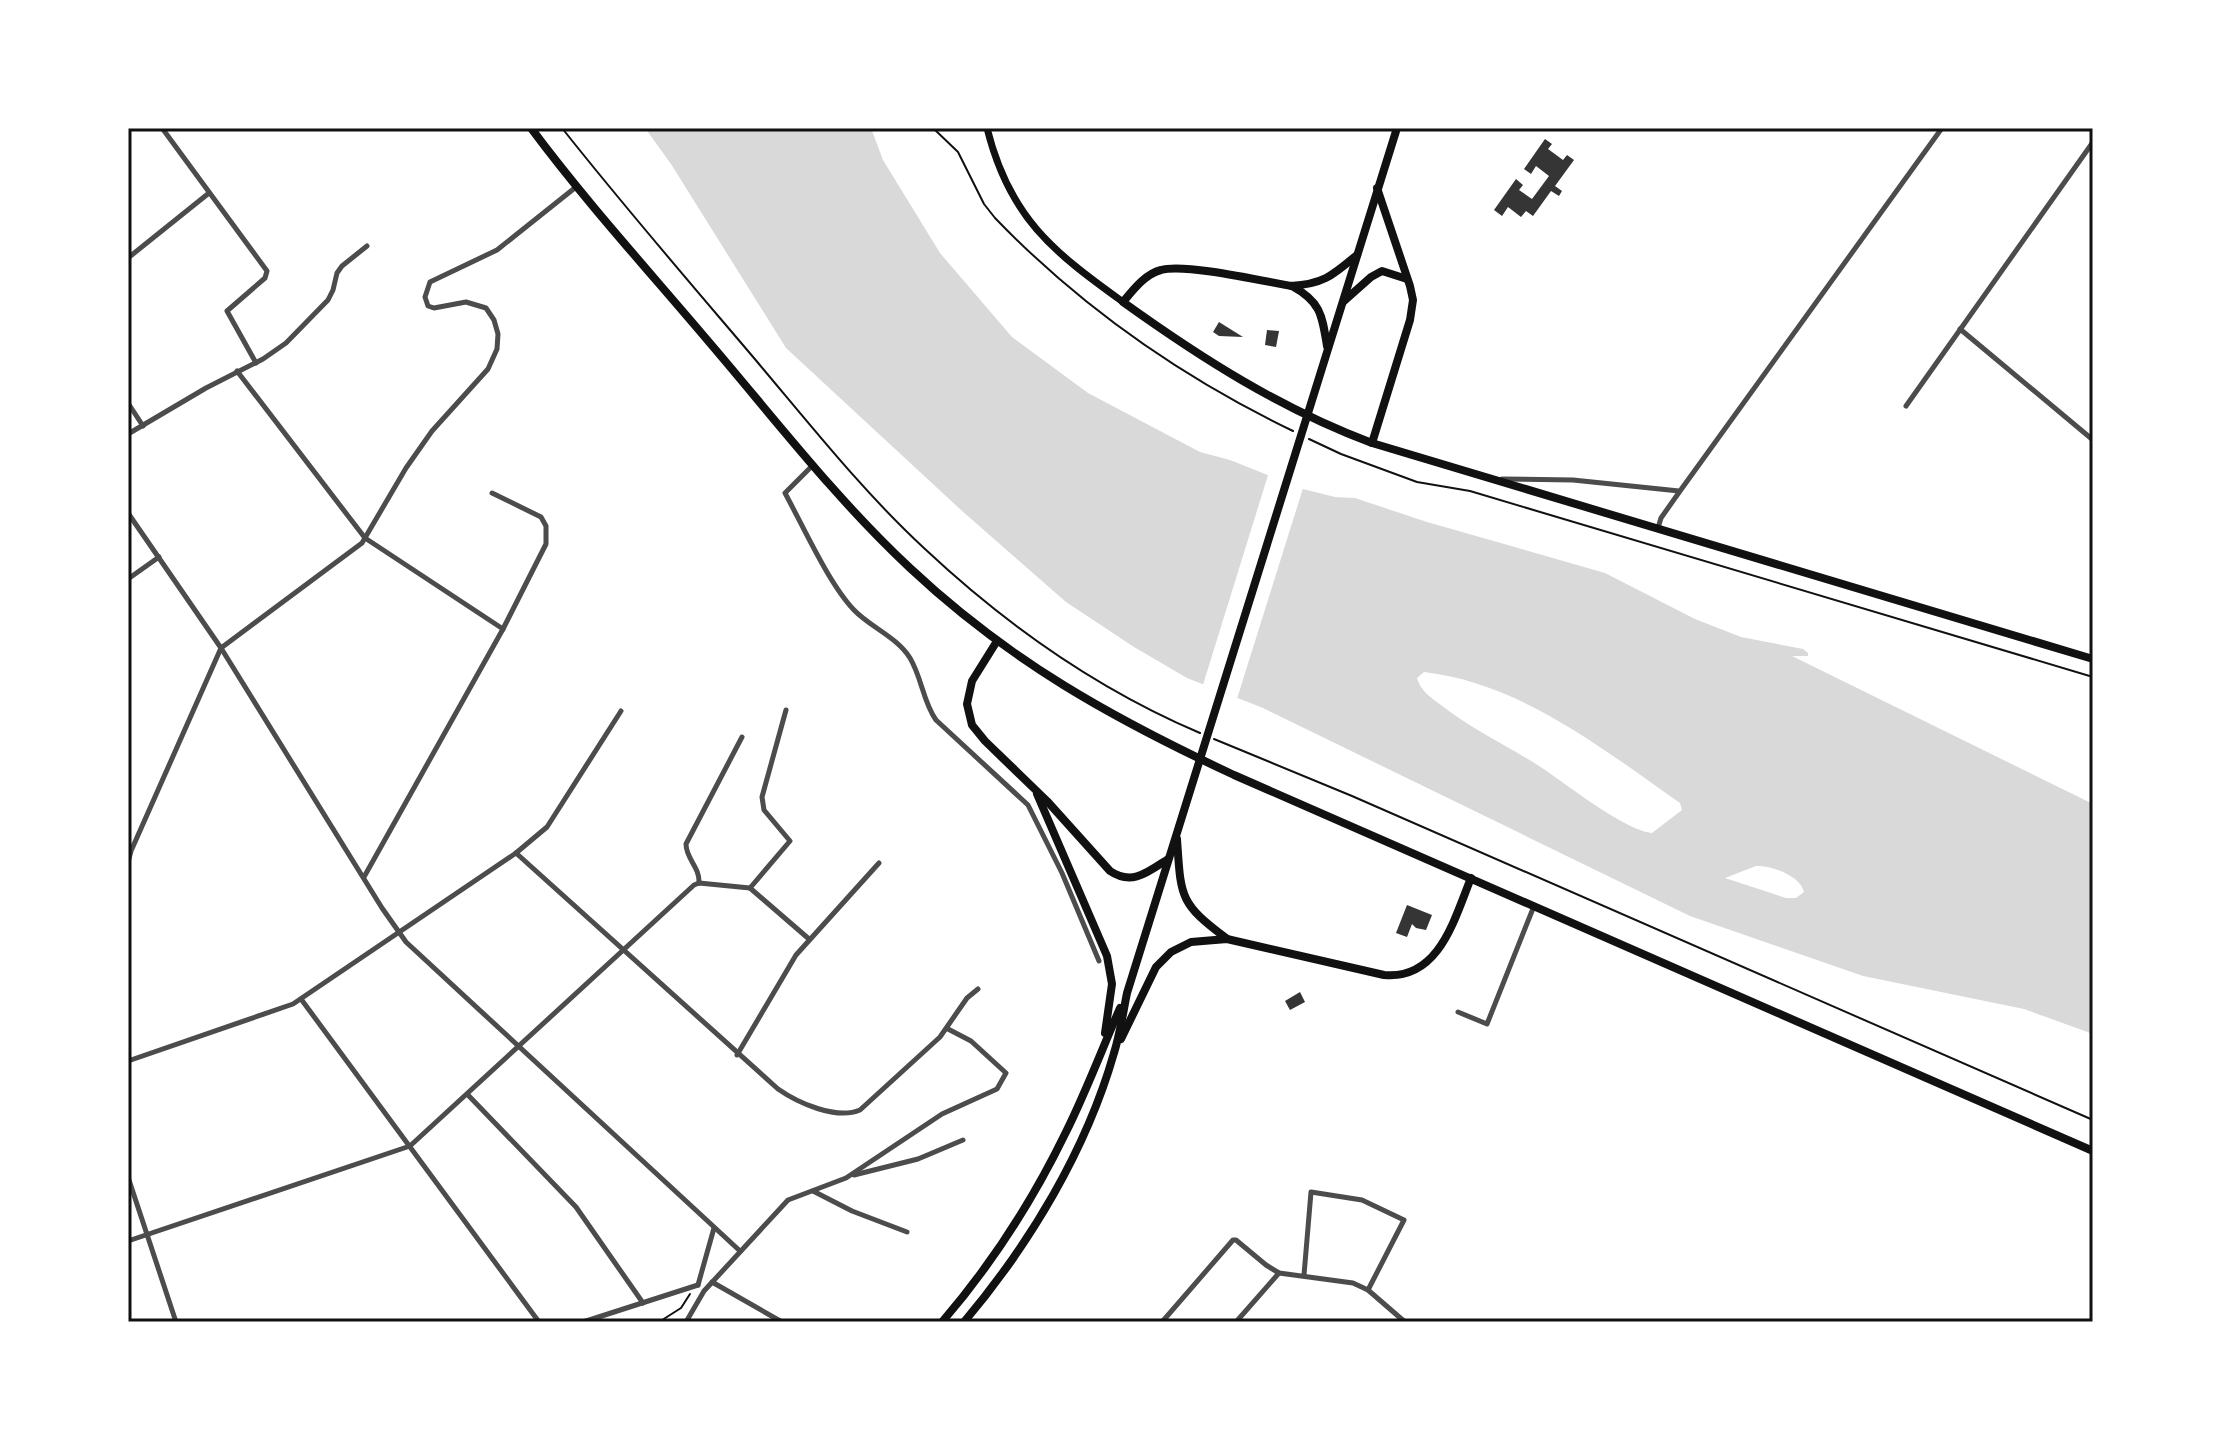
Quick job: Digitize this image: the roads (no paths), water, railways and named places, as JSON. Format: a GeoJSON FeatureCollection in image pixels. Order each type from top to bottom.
{"type":"FeatureCollection","features":[{"type":"Feature","properties":{"kind":"main road"},"geometry":{"type":"LineString","coordinates":[[531,128],[813,465],[900,558],[997,641],[1065,687],[1151,736],[2093,1151]]}},
{"type":"Feature","properties":{"kind":"main road"},"geometry":{"type":"LineString","coordinates":[[987,128],[1007,186],[1020,209],[1035,230],[1073,265],[1193,352],[1335,429],[1488,479],[2093,659]]}},
{"type":"Feature","properties":{"kind":"main road"},"geometry":{"type":"LineString","coordinates":[[964,1322],[1019,1248],[1072,1160],[1098,1101],[1115,1051],[1127,993],[1168,859],[1397,128]]}},
{"type":"Feature","properties":{"kind":"main road"},"geometry":{"type":"LineString","coordinates":[[1372,443],[1413,309],[1407,279],[1377,188]]}},
{"type":"Feature","properties":{"kind":"main road"},"geometry":{"type":"LineString","coordinates":[[1123,302],[1159,270],[1172,268],[1291,286],[1309,285],[1328,279],[1357,255]]}},
{"type":"Feature","properties":{"kind":"main road"},"geometry":{"type":"LineString","coordinates":[[1342,303],[1382,271],[1407,279]]}},
{"type":"Feature","properties":{"kind":"main road"},"geometry":{"type":"LineString","coordinates":[[1291,286],[1307,294],[1320,311],[1327,349]]}},
{"type":"Feature","properties":{"kind":"main road"},"geometry":{"type":"LineString","coordinates":[[997,641],[972,681],[967,704],[975,731],[1117,875],[1136,878],[1168,859]]}},
{"type":"Feature","properties":{"kind":"main road"},"geometry":{"type":"LineString","coordinates":[[1035,790],[1088,922],[1107,956],[1112,984],[1103,1047]]}},
{"type":"Feature","properties":{"kind":"main road"},"geometry":{"type":"LineString","coordinates":[[1177,832],[1180,881],[1186,900],[1197,917],[1227,939]]}},
{"type":"Feature","properties":{"kind":"main road"},"geometry":{"type":"LineString","coordinates":[[1115,1051],[1156,967],[1168,955],[1191,942],[1227,939],[1384,975],[1404,975],[1423,966],[1436,955],[1471,878]]}},
{"type":"Feature","properties":{"kind":"main road"},"geometry":{"type":"LineString","coordinates":[[942,1322],[990,1261],[1028,1205],[1067,1131],[1127,993]]}},
{"type":"Feature","properties":{"kind":"street"},"geometry":{"type":"LineString","coordinates":[[162,128],[267,271],[265,278],[227,311],[256,363]]}},
{"type":"Feature","properties":{"kind":"street"},"geometry":{"type":"LineString","coordinates":[[1658,530],[1661,518],[1680,491],[1942,128]]}},
{"type":"Feature","properties":{"kind":"street"},"geometry":{"type":"LineString","coordinates":[[1906,406],[2093,143]]}},
{"type":"Feature","properties":{"kind":"street"},"geometry":{"type":"LineString","coordinates":[[128,862],[129,850],[221,648],[357,548],[432,431],[481,378],[497,349],[498,334],[486,308],[466,302],[434,308],[428,306],[425,297],[430,282],[497,250],[577,186]]}},
{"type":"Feature","properties":{"kind":"street"},"geometry":{"type":"LineString","coordinates":[[128,258],[209,193]]}},
{"type":"Feature","properties":{"kind":"street"},"geometry":{"type":"LineString","coordinates":[[128,434],[286,343],[328,300],[337,273],[367,246]]}},
{"type":"Feature","properties":{"kind":"street"},"geometry":{"type":"LineString","coordinates":[[1960,329],[2093,440]]}},
{"type":"Feature","properties":{"kind":"street"},"geometry":{"type":"LineString","coordinates":[[237,371],[365,538],[503,629]]}},
{"type":"Feature","properties":{"kind":"street"},"geometry":{"type":"LineString","coordinates":[[128,403],[143,426]]}},
{"type":"Feature","properties":{"kind":"street"},"geometry":{"type":"LineString","coordinates":[[813,465],[785,493],[834,580],[856,612],[910,658],[936,720],[1028,805],[1088,922],[1099,961]]}},
{"type":"Feature","properties":{"kind":"street"},"geometry":{"type":"LineString","coordinates":[[1488,479],[1573,480],[1680,491]]}},
{"type":"Feature","properties":{"kind":"street"},"geometry":{"type":"LineString","coordinates":[[363,877],[503,629],[546,544],[546,526],[541,517],[492,493]]}},
{"type":"Feature","properties":{"kind":"street"},"geometry":{"type":"LineString","coordinates":[[128,513],[221,648],[400,933],[740,1251]]}},
{"type":"Feature","properties":{"kind":"street"},"geometry":{"type":"LineString","coordinates":[[128,579],[159,557]]}},
{"type":"Feature","properties":{"kind":"street"},"geometry":{"type":"LineString","coordinates":[[750,888],[790,841],[764,810],[762,797],[786,710]]}},
{"type":"Feature","properties":{"kind":"street"},"geometry":{"type":"LineString","coordinates":[[128,1061],[293,1004],[516,853],[547,827],[621,711]]}},
{"type":"Feature","properties":{"kind":"street"},"geometry":{"type":"LineString","coordinates":[[699,883],[699,872],[687,852],[686,844],[742,737]]}},
{"type":"Feature","properties":{"kind":"street"},"geometry":{"type":"LineString","coordinates":[[516,853],[737,1055],[791,1098],[830,1111],[852,1113],[860,1110],[948,1029],[967,998],[978,989]]}},
{"type":"Feature","properties":{"kind":"street"},"geometry":{"type":"LineString","coordinates":[[737,1055],[788,968],[809,939],[879,863]]}},
{"type":"Feature","properties":{"kind":"street"},"geometry":{"type":"LineString","coordinates":[[128,1241],[410,1146],[688,888],[699,883],[750,888],[809,939]]}},
{"type":"Feature","properties":{"kind":"street"},"geometry":{"type":"LineString","coordinates":[[1458,1012],[1487,1024],[1534,906]]}},
{"type":"Feature","properties":{"kind":"street"},"geometry":{"type":"LineString","coordinates":[[301,999],[539,1322]]}},
{"type":"Feature","properties":{"kind":"street"},"geometry":{"type":"LineString","coordinates":[[846,1178],[942,1114],[997,1089],[1006,1073],[971,1041],[948,1029]]}},
{"type":"Feature","properties":{"kind":"street"},"geometry":{"type":"LineString","coordinates":[[468,1095],[576,1207],[643,1303]]}},
{"type":"Feature","properties":{"kind":"street"},"geometry":{"type":"LineString","coordinates":[[686,1322],[704,1291],[788,1200],[882,1166],[918,1159],[963,1140]]}},
{"type":"Feature","properties":{"kind":"street"},"geometry":{"type":"LineString","coordinates":[[128,1177],[176,1322]]}},
{"type":"Feature","properties":{"kind":"street"},"geometry":{"type":"LineString","coordinates":[[812,1190],[852,1211],[907,1232]]}},
{"type":"Feature","properties":{"kind":"street"},"geometry":{"type":"LineString","coordinates":[[1304,1275],[1311,1192],[1362,1200],[1404,1220],[1368,1290]]}},
{"type":"Feature","properties":{"kind":"street"},"geometry":{"type":"LineString","coordinates":[[695,1286],[714,1228]]}},
{"type":"Feature","properties":{"kind":"street"},"geometry":{"type":"LineString","coordinates":[[1162,1322],[1233,1240],[1279,1273],[1353,1283],[1368,1290],[1405,1322]]}},
{"type":"Feature","properties":{"kind":"street"},"geometry":{"type":"LineString","coordinates":[[1236,1322],[1279,1273]]}},
{"type":"Feature","properties":{"kind":"street"},"geometry":{"type":"LineString","coordinates":[[712,1282],[782,1322]]}},
{"type":"Feature","properties":{"kind":"street"},"geometry":{"type":"LineString","coordinates":[[583,1322],[695,1286],[704,1291]]}}]}
